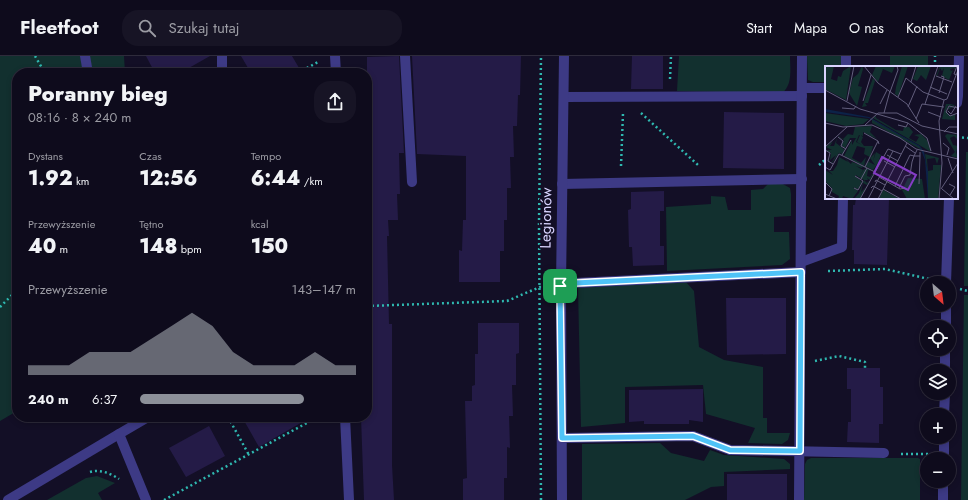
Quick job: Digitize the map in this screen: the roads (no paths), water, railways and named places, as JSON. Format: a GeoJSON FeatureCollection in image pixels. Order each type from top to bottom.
{"type":"FeatureCollection","features":[{"type":"Feature","properties":{"kind":"street"},"geometry":{"type":"LineString","coordinates":[[85,56],[87,68]]}},
{"type":"Feature","properties":{"kind":"street"},"geometry":{"type":"LineString","coordinates":[[222,56],[222,68]]}},
{"type":"Feature","properties":{"kind":"street"},"geometry":{"type":"LineString","coordinates":[[336,56],[336,68]]}},
{"type":"Feature","properties":{"kind":"street"},"geometry":{"type":"LineString","coordinates":[[405,56],[412,182]]}},
{"type":"Feature","properties":{"kind":"street","name":"Legionów"},"geometry":{"type":"LineString","coordinates":[[562,500],[560,286],[564,56]]}},
{"type":"Feature","properties":{"kind":"street"},"geometry":{"type":"LineString","coordinates":[[799,500],[802,56]]}},
{"type":"Feature","properties":{"kind":"street"},"geometry":{"type":"LineString","coordinates":[[958,100],[963,82],[959,56]]}},
{"type":"Feature","properties":{"kind":"street"},"geometry":{"type":"LineString","coordinates":[[564,97],[670,97],[802,92],[825,88]]}},
{"type":"Feature","properties":{"kind":"street"},"geometry":{"type":"LineString","coordinates":[[562,184],[802,179]]}},
{"type":"Feature","properties":{"kind":"street"},"geometry":{"type":"LineString","coordinates":[[560,286],[575,283],[801,267],[842,247],[843,199]]}},
{"type":"Feature","properties":{"kind":"street"},"geometry":{"type":"LineString","coordinates":[[946,276],[948,199]]}},
{"type":"Feature","properties":{"kind":"street"},"geometry":{"type":"LineString","coordinates":[[8,500],[139,422]]}},
{"type":"Feature","properties":{"kind":"street"},"geometry":{"type":"LineString","coordinates":[[345,422],[350,500]]}},
{"type":"Feature","properties":{"kind":"street"},"geometry":{"type":"LineString","coordinates":[[119,434],[146,500]]}},
{"type":"Feature","properties":{"kind":"street"},"geometry":{"type":"LineString","coordinates":[[562,438],[693,436],[730,450],[884,453]]}},
{"type":"Feature","properties":{"kind":"street"},"geometry":{"type":"LineString","coordinates":[[943,488],[943,500]]}}]}
